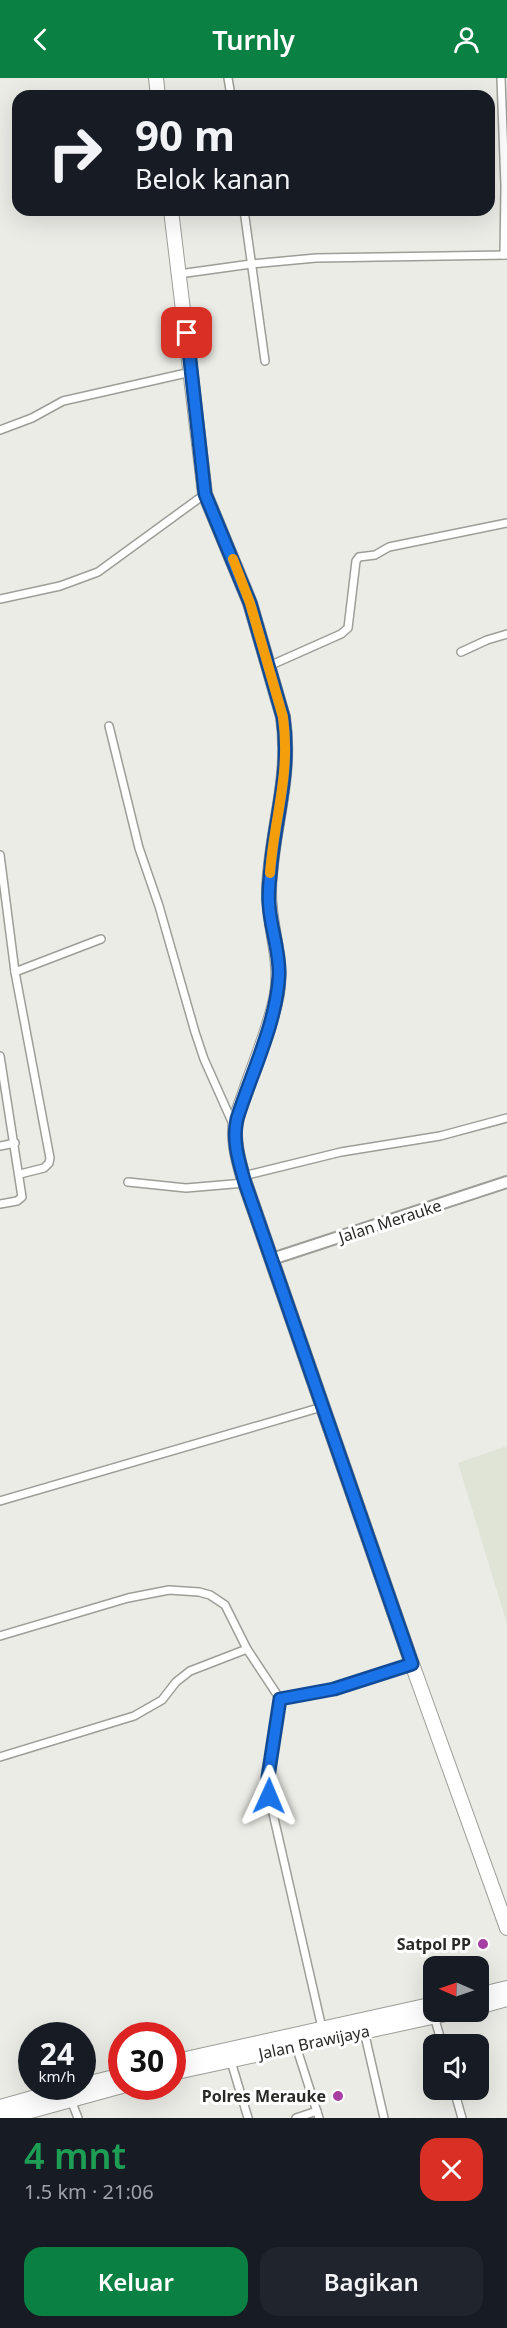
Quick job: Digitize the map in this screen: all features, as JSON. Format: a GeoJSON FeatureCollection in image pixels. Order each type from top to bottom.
{"type":"FeatureCollection","features":[{"type":"Feature","properties":{"kind":"highway"},"geometry":{"type":"LineString","coordinates":[[172,216],[205,494],[250,603],[283,717],[286,761],[269,887],[269,903],[279,974],[274,1003],[235,1129],[236,1148],[244,1179],[322,1407],[507,1928]]}},
{"type":"Feature","properties":{"kind":"highway"},"geometry":{"type":"LineString","coordinates":[[489,1993],[507,1989]]}},
{"type":"Feature","properties":{"kind":"highway"},"geometry":{"type":"LineString","coordinates":[[489,2004],[507,1999]]}},
{"type":"Feature","properties":{"kind":"highway","name":"Jalan Brawijaya"},"geometry":{"type":"LineString","coordinates":[[295,2040],[322,2028],[423,2013]]}},
{"type":"Feature","properties":{"kind":"highway","name":"Jalan Brawijaya"},"geometry":{"type":"LineString","coordinates":[[186,2069],[230,2055],[295,2040],[364,2031],[423,2013]]}},
{"type":"Feature","properties":{"kind":"highway","name":"Jalan Brawijaya"},"geometry":{"type":"LineString","coordinates":[[186,2060],[230,2055]]}},
{"type":"Feature","properties":{"kind":"highway"},"geometry":{"type":"LineString","coordinates":[[0,2107],[36,2100]]}},
{"type":"Feature","properties":{"kind":"highway"},"geometry":{"type":"LineString","coordinates":[[6,2118],[54,2100]]}},
{"type":"Feature","properties":{"kind":"street"},"geometry":{"type":"LineString","coordinates":[[179,274],[316,258],[506,255],[501,78]]}},
{"type":"Feature","properties":{"kind":"street"},"geometry":{"type":"LineString","coordinates":[[245,216],[266,362]]}},
{"type":"Feature","properties":{"kind":"street"},"geometry":{"type":"LineString","coordinates":[[0,429],[32,418],[63,401],[192,372]]}},
{"type":"Feature","properties":{"kind":"street"},"geometry":{"type":"LineString","coordinates":[[0,599],[60,586],[98,572],[205,494]]}},
{"type":"Feature","properties":{"kind":"street"},"geometry":{"type":"LineString","coordinates":[[269,666],[341,634],[348,628],[356,561],[359,557],[375,555],[389,547],[507,523]]}},
{"type":"Feature","properties":{"kind":"street"},"geometry":{"type":"LineString","coordinates":[[461,652],[507,634]]}},
{"type":"Feature","properties":{"kind":"street"},"geometry":{"type":"LineString","coordinates":[[109,726],[139,848],[159,906],[195,1032],[204,1059],[235,1129]]}},
{"type":"Feature","properties":{"kind":"street"},"geometry":{"type":"LineString","coordinates":[[0,855],[15,972],[50,1158],[50,1163],[44,1168],[20,1174]]}},
{"type":"Feature","properties":{"kind":"street"},"geometry":{"type":"LineString","coordinates":[[15,972],[100,939]]}},
{"type":"Feature","properties":{"kind":"street"},"geometry":{"type":"LineString","coordinates":[[0,1056],[4,1099],[15,1143],[22,1198],[0,1204]]}},
{"type":"Feature","properties":{"kind":"street"},"geometry":{"type":"LineString","coordinates":[[128,1182],[186,1188],[244,1179],[340,1152],[440,1136],[507,1118]]}},
{"type":"Feature","properties":{"kind":"street"},"geometry":{"type":"LineString","coordinates":[[0,1146],[15,1143]]}},
{"type":"Feature","properties":{"kind":"street","name":"Jalan Merauke"},"geometry":{"type":"LineString","coordinates":[[272,1259],[507,1182]]}},
{"type":"Feature","properties":{"kind":"street"},"geometry":{"type":"LineString","coordinates":[[0,1502],[322,1407]]}},
{"type":"Feature","properties":{"kind":"street"},"geometry":{"type":"LineString","coordinates":[[0,1636],[128,1598],[169,1590],[186,1590],[210,1595],[223,1602],[247,1649],[280,1699],[268,1777],[269,1796],[322,2028]]}},
{"type":"Feature","properties":{"kind":"street"},"geometry":{"type":"LineString","coordinates":[[0,1757],[134,1716],[162,1700],[176,1682],[190,1671],[247,1649]]}},
{"type":"Feature","properties":{"kind":"street"},"geometry":{"type":"LineString","coordinates":[[280,1699],[334,1689],[412,1664]]}},
{"type":"Feature","properties":{"kind":"street"},"geometry":{"type":"LineString","coordinates":[[364,2031],[384,2118]]}},
{"type":"Feature","properties":{"kind":"street"},"geometry":{"type":"LineString","coordinates":[[295,2040],[318,2115],[296,2118]]}},
{"type":"Feature","properties":{"kind":"street"},"geometry":{"type":"LineString","coordinates":[[230,2055],[248,2118]]}},
{"type":"Feature","properties":{"kind":"street"},"geometry":{"type":"LineString","coordinates":[[74,2100],[78,2118]]}},
{"type":"Feature","properties":{"kind":"street"},"geometry":{"type":"LineString","coordinates":[[457,2100],[462,2118]]}},
{"type":"Feature","properties":{"kind":"shaded area"},"geometry":{"type":"Polygon","coordinates":[[[507,1446],[507,1624],[458,1463],[507,1446]]]}},
{"type":"Feature","properties":{"kind":"slow traffic"},"geometry":{"type":"LineString","coordinates":[[233,559],[250,603],[285,730],[286,761],[283,792],[270,873]]}},
{"type":"Feature","properties":{"kind":"place","name":"Satpol PP"},"geometry":{"type":"Point","coordinates":[483,1944]}},
{"type":"Feature","properties":{"kind":"place","name":"Polres Merauke"},"geometry":{"type":"Point","coordinates":[338,2096]}},
{"type":"Feature","properties":{"kind":"route"},"geometry":{"type":"LineString","coordinates":[[187,333],[205,494],[250,603],[285,730],[286,761],[283,792],[269,887],[269,903],[279,974],[277,993],[237,1119],[236,1148],[261,1230],[412,1664],[334,1689],[280,1699],[268,1777],[269,1796]]}}]}
